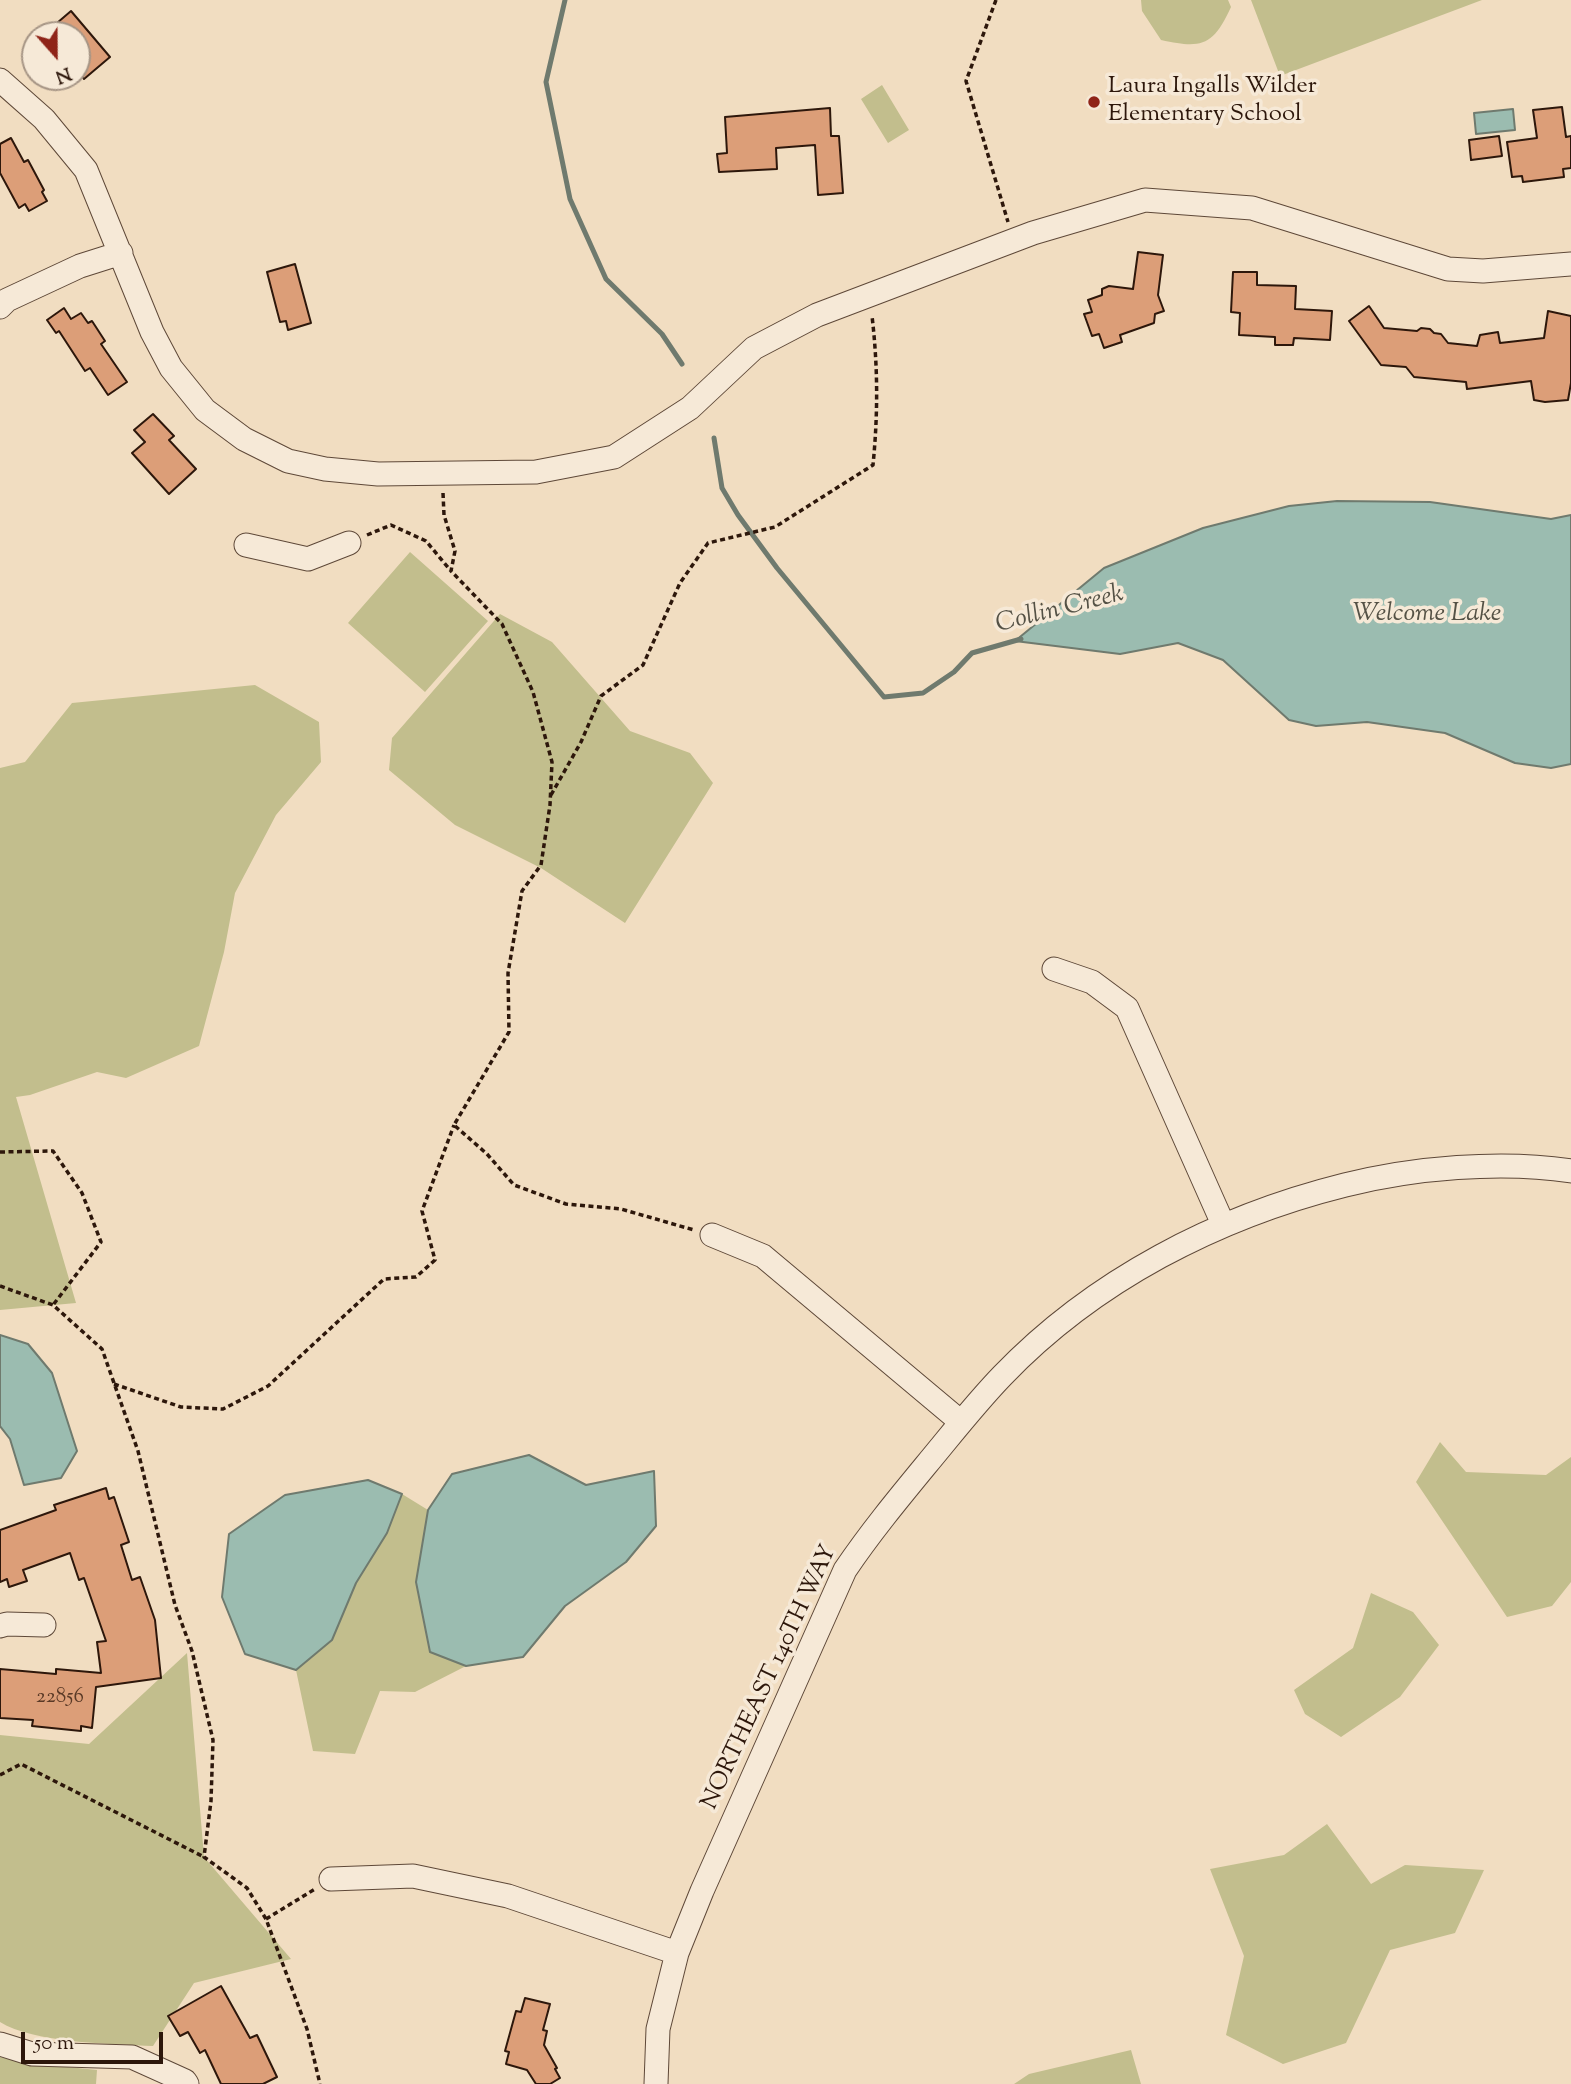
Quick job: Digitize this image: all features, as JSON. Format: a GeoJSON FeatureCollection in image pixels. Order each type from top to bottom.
{"type":"FeatureCollection","features":[{"type":"Feature","properties":{"kind":"street"},"geometry":{"type":"LineString","coordinates":[[0,80],[44,118],[86,170],[152,332],[171,368],[205,410],[244,439],[288,461],[325,470],[378,474],[536,471],[614,457],[690,408],[754,348],[817,315],[1013,240],[1145,200],[1252,208],[1448,269],[1483,271],[1571,264]]}},
{"type":"Feature","properties":{"kind":"street"},"geometry":{"type":"LineString","coordinates":[[0,307],[7,300],[80,266],[121,253]]}},
{"type":"Feature","properties":{"kind":"street"},"geometry":{"type":"LineString","coordinates":[[246,545],[308,559],[349,543]]}},
{"type":"Feature","properties":{"kind":"street"},"geometry":{"type":"LineString","coordinates":[[1054,969],[1092,982],[1127,1008],[1223,1224]]}},
{"type":"Feature","properties":{"kind":"street","name":"NORTHEAST 140TH WAY"},"geometry":{"type":"LineString","coordinates":[[656,2084],[657,2029],[677,1953],[845,1570],[867,1538],[961,1422],[1022,1357],[1087,1304],[1167,1252],[1223,1224],[1308,1194],[1381,1176],[1419,1171],[1489,1167],[1555,1168],[1571,1171]]}},
{"type":"Feature","properties":{"kind":"street"},"geometry":{"type":"LineString","coordinates":[[712,1235],[763,1256],[961,1422]]}},
{"type":"Feature","properties":{"kind":"street"},"geometry":{"type":"LineString","coordinates":[[0,1626],[44,1625]]}},
{"type":"Feature","properties":{"kind":"street"},"geometry":{"type":"LineString","coordinates":[[331,1879],[413,1876],[495,1893],[677,1953]]}},
{"type":"Feature","properties":{"kind":"street"},"geometry":{"type":"LineString","coordinates":[[0,2044],[32,2054],[132,2057],[187,2084]]}},
{"type":"Feature","properties":{"kind":"path"},"geometry":{"type":"LineString","coordinates":[[996,0],[966,81],[1013,240]]}},
{"type":"Feature","properties":{"kind":"path"},"geometry":{"type":"LineString","coordinates":[[550,796],[581,742],[601,696],[643,665],[680,583],[708,542],[775,527],[873,465],[878,414],[878,374],[870,295]]}},
{"type":"Feature","properties":{"kind":"path"},"geometry":{"type":"LineString","coordinates":[[442,474],[443,515],[455,551],[451,571]]}},
{"type":"Feature","properties":{"kind":"path"},"geometry":{"type":"LineString","coordinates":[[114,1384],[181,1407],[223,1409],[268,1386],[384,1279],[416,1277],[435,1260],[422,1211],[454,1125],[509,1032],[508,973],[522,891],[541,865],[550,796],[552,762],[533,692],[502,624],[426,541],[391,525],[349,543]]}},
{"type":"Feature","properties":{"kind":"path"},"geometry":{"type":"LineString","coordinates":[[454,1125],[487,1154],[514,1185],[566,1203],[621,1209],[712,1235]]}},
{"type":"Feature","properties":{"kind":"path"},"geometry":{"type":"LineString","coordinates":[[0,1152],[52,1151],[82,1193],[101,1242],[53,1305]]}},
{"type":"Feature","properties":{"kind":"path"},"geometry":{"type":"LineString","coordinates":[[0,1286],[53,1305],[102,1349],[138,1451],[175,1605],[192,1651],[213,1740],[211,1801],[204,1857]]}},
{"type":"Feature","properties":{"kind":"path"},"geometry":{"type":"LineString","coordinates":[[0,1775],[21,1764],[204,1857],[247,1888],[267,1919],[307,2029],[320,2084]]}},
{"type":"Feature","properties":{"kind":"path"},"geometry":{"type":"LineString","coordinates":[[267,1919],[331,1879]]}},
{"type":"Feature","properties":{"kind":"shaded area"},"geometry":{"type":"Polygon","coordinates":[[[1141,0],[1228,0],[1231,7],[1212,37],[1205,42],[1187,44],[1161,40],[1142,11],[1141,0]]]}},
{"type":"Feature","properties":{"kind":"shaded area"},"geometry":{"type":"Polygon","coordinates":[[[1251,0],[1482,0],[1280,76],[1251,0]]]}},
{"type":"Feature","properties":{"kind":"shaded area"},"geometry":{"type":"Polygon","coordinates":[[[882,85],[909,130],[888,143],[861,99],[882,85]]]}},
{"type":"Feature","properties":{"kind":"shaded area"},"geometry":{"type":"Polygon","coordinates":[[[410,552],[488,621],[425,692],[348,623],[410,552]]]}},
{"type":"Feature","properties":{"kind":"shaded area"},"geometry":{"type":"Polygon","coordinates":[[[500,614],[552,642],[630,731],[690,753],[713,783],[625,923],[541,868],[455,825],[389,770],[392,738],[500,614]]]}},
{"type":"Feature","properties":{"kind":"shaded area"},"geometry":{"type":"Polygon","coordinates":[[[255,685],[319,722],[321,762],[276,815],[235,893],[224,952],[199,1046],[126,1078],[97,1072],[30,1095],[16,1097],[76,1303],[0,1310],[0,768],[25,762],[72,703],[255,685]]]}},
{"type":"Feature","properties":{"kind":"shaded area"},"geometry":{"type":"Polygon","coordinates":[[[1440,1442],[1466,1472],[1546,1475],[1571,1457],[1571,1582],[1552,1606],[1507,1617],[1416,1482],[1440,1442]]]}},
{"type":"Feature","properties":{"kind":"shaded area"},"geometry":{"type":"Polygon","coordinates":[[[402,1494],[428,1510],[416,1582],[430,1652],[466,1666],[415,1692],[380,1691],[355,1754],[313,1751],[296,1670],[332,1640],[356,1583],[387,1533],[402,1494]]]}},
{"type":"Feature","properties":{"kind":"shaded area"},"geometry":{"type":"Polygon","coordinates":[[[1371,1593],[1413,1612],[1439,1645],[1400,1697],[1341,1737],[1305,1714],[1294,1690],[1353,1648],[1371,1593]]]}},
{"type":"Feature","properties":{"kind":"shaded area"},"geometry":{"type":"Polygon","coordinates":[[[187,1653],[204,1857],[291,1959],[194,1983],[153,2046],[74,2041],[14,2029],[0,2022],[0,1735],[89,1744],[187,1653]]]}},
{"type":"Feature","properties":{"kind":"shaded area"},"geometry":{"type":"Polygon","coordinates":[[[1327,1824],[1371,1884],[1405,1865],[1484,1870],[1455,1933],[1390,1950],[1346,2043],[1283,2064],[1226,2035],[1244,1956],[1210,1869],[1284,1855],[1327,1824]]]}},
{"type":"Feature","properties":{"kind":"shaded area"},"geometry":{"type":"Polygon","coordinates":[[[1131,2050],[1141,2084],[1014,2084],[1029,2074],[1131,2050]]]}},
{"type":"Feature","properties":{"kind":"shaded area"},"geometry":{"type":"Polygon","coordinates":[[[0,2057],[97,2070],[96,2084],[0,2084],[0,2057]]]}},
{"type":"Feature","properties":{"kind":"water"},"geometry":{"type":"Polygon","coordinates":[[[1513,109],[1515,130],[1476,134],[1474,113],[1513,109]]]}},
{"type":"Feature","properties":{"kind":"water","name":"Welcome Lake"},"geometry":{"type":"Polygon","coordinates":[[[1337,501],[1430,502],[1551,519],[1571,515],[1571,764],[1551,768],[1515,763],[1445,733],[1367,722],[1316,726],[1289,720],[1223,660],[1178,643],[1120,654],[1015,641],[1104,568],[1203,528],[1289,506],[1337,501]]]}},
{"type":"Feature","properties":{"kind":"water"},"geometry":{"type":"Polygon","coordinates":[[[0,1335],[28,1344],[52,1373],[77,1451],[61,1478],[24,1485],[10,1439],[0,1426],[0,1335]]]}},
{"type":"Feature","properties":{"kind":"water"},"geometry":{"type":"Polygon","coordinates":[[[529,1455],[586,1485],[654,1471],[656,1526],[626,1562],[565,1606],[523,1657],[466,1666],[430,1652],[416,1582],[428,1510],[452,1474],[529,1455]]]}},
{"type":"Feature","properties":{"kind":"water"},"geometry":{"type":"Polygon","coordinates":[[[368,1480],[402,1494],[387,1533],[356,1583],[332,1640],[296,1670],[245,1654],[222,1597],[229,1534],[285,1495],[368,1480]]]}},
{"type":"Feature","properties":{"kind":"building"},"geometry":{"type":"Polygon","coordinates":[[[71,11],[79,21],[59,21],[71,11]]]}},
{"type":"Feature","properties":{"kind":"building"},"geometry":{"type":"Polygon","coordinates":[[[91,35],[110,57],[91,73],[91,35]]]}},
{"type":"Feature","properties":{"kind":"building"},"geometry":{"type":"Polygon","coordinates":[[[1562,107],[1566,137],[1571,136],[1571,168],[1563,169],[1564,177],[1523,182],[1522,176],[1512,177],[1507,142],[1537,138],[1533,110],[1562,107]]]}},
{"type":"Feature","properties":{"kind":"building"},"geometry":{"type":"Polygon","coordinates":[[[830,108],[831,136],[839,136],[843,193],[818,195],[815,145],[776,148],[777,169],[719,172],[717,154],[727,153],[725,117],[830,108]]]}},
{"type":"Feature","properties":{"kind":"building"},"geometry":{"type":"Polygon","coordinates":[[[1499,136],[1502,156],[1471,160],[1469,140],[1499,136]]]}},
{"type":"Feature","properties":{"kind":"building"},"geometry":{"type":"Polygon","coordinates":[[[11,138],[24,162],[28,160],[47,201],[29,211],[25,204],[19,208],[0,173],[0,144],[11,138]]]}},
{"type":"Feature","properties":{"kind":"building"},"geometry":{"type":"Polygon","coordinates":[[[1138,252],[1163,255],[1158,295],[1164,311],[1155,314],[1154,323],[1120,335],[1122,342],[1104,348],[1099,334],[1092,336],[1084,314],[1092,312],[1088,300],[1102,295],[1102,289],[1109,286],[1133,289],[1138,252]]]}},
{"type":"Feature","properties":{"kind":"building"},"geometry":{"type":"Polygon","coordinates":[[[295,264],[311,323],[288,330],[286,321],[280,322],[267,272],[295,264]]]}},
{"type":"Feature","properties":{"kind":"building"},"geometry":{"type":"Polygon","coordinates":[[[1233,272],[1257,272],[1257,285],[1296,286],[1295,309],[1332,311],[1330,340],[1294,338],[1293,345],[1275,345],[1275,337],[1239,335],[1240,313],[1231,312],[1233,272]]]}},
{"type":"Feature","properties":{"kind":"building"},"geometry":{"type":"Polygon","coordinates":[[[1369,306],[1384,328],[1417,331],[1421,328],[1430,329],[1441,334],[1448,343],[1477,346],[1480,335],[1498,332],[1500,343],[1544,338],[1548,311],[1571,316],[1571,383],[1568,400],[1534,400],[1531,381],[1467,389],[1466,382],[1414,377],[1406,367],[1381,365],[1349,321],[1369,306]]]}},
{"type":"Feature","properties":{"kind":"building"},"geometry":{"type":"Polygon","coordinates":[[[64,308],[71,319],[81,313],[88,323],[92,321],[105,341],[101,344],[127,382],[108,395],[90,368],[85,371],[59,331],[56,333],[47,320],[64,308]]]}},
{"type":"Feature","properties":{"kind":"building"},"geometry":{"type":"Polygon","coordinates":[[[153,414],[174,436],[169,440],[196,469],[169,494],[132,453],[145,442],[134,430],[153,414]]]}},
{"type":"Feature","properties":{"kind":"building"},"geometry":{"type":"Polygon","coordinates":[[[106,1488],[109,1499],[114,1497],[129,1542],[121,1545],[132,1580],[140,1577],[155,1620],[161,1678],[96,1687],[92,1728],[81,1726],[81,1731],[32,1726],[33,1720],[0,1718],[0,1669],[56,1674],[56,1669],[101,1673],[97,1642],[106,1641],[84,1578],[79,1580],[70,1553],[23,1570],[27,1581],[9,1587],[7,1579],[0,1582],[0,1530],[56,1510],[54,1505],[106,1488]]]}},
{"type":"Feature","properties":{"kind":"building"},"geometry":{"type":"Polygon","coordinates":[[[221,1986],[250,2038],[257,2035],[277,2077],[263,2084],[221,2084],[205,2050],[200,2053],[188,2032],[180,2036],[168,2016],[221,1986]]]}},
{"type":"Feature","properties":{"kind":"building"},"geometry":{"type":"Polygon","coordinates":[[[525,1998],[550,2004],[543,2030],[547,2031],[544,2045],[560,2078],[550,2084],[536,2084],[527,2070],[506,2064],[509,2052],[505,2051],[516,2011],[521,2012],[525,1998]]]}},
{"type":"Feature","properties":{"kind":"waterway","name":"Collin Creek"},"geometry":{"type":"LineString","coordinates":[[565,0],[546,82],[570,199],[606,279],[662,334],[682,364]]}},
{"type":"Feature","properties":{"kind":"waterway","name":"Collin Creek"},"geometry":{"type":"LineString","coordinates":[[714,438],[722,488],[738,515],[777,568],[884,697],[923,693],[954,672],[972,653],[1021,639]]}},
{"type":"Feature","properties":{"kind":"place","name":"Laura Ingalls Wilder Elementary School"},"geometry":{"type":"Point","coordinates":[1094,102]}}]}
